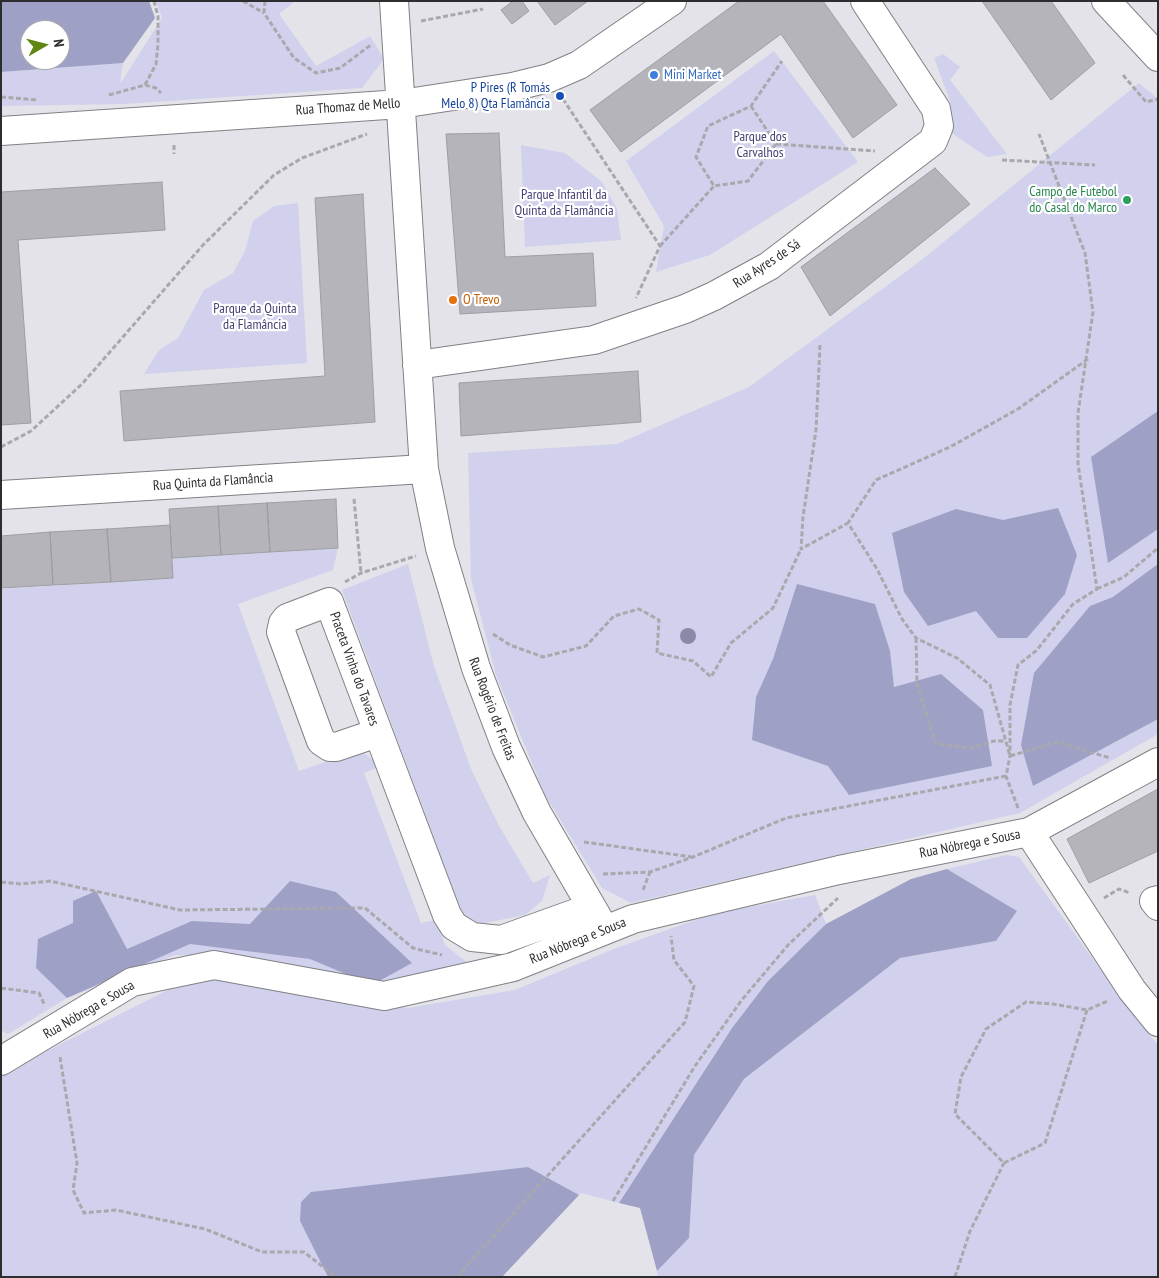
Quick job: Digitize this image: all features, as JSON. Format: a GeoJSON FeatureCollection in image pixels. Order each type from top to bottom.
{"type":"FeatureCollection","features":[{"type":"Feature","properties":{"kind":"street","name":"Rua Thomaz de Mello"},"geometry":{"type":"LineString","coordinates":[[1,131],[401,104],[512,87],[549,78],[586,61],[672,1]]}},
{"type":"Feature","properties":{"kind":"street","name":"Rua Ayres de Sá"},"geometry":{"type":"LineString","coordinates":[[417,365],[582,342],[621,332],[714,296],[768,266],[916,154],[936,137],[939,126],[938,114],[865,1]]}},
{"type":"Feature","properties":{"kind":"street"},"geometry":{"type":"LineString","coordinates":[[1106,1],[1158,57]]}},
{"type":"Feature","properties":{"kind":"street","name":"Rua Rogério de Freitas"},"geometry":{"type":"LineString","coordinates":[[395,14],[424,469],[440,548],[473,660],[506,747],[537,813],[590,908],[605,930]]}},
{"type":"Feature","properties":{"kind":"street","name":"Rua Quinta da Flamância"},"geometry":{"type":"LineString","coordinates":[[1,495],[424,469]]}},
{"type":"Feature","properties":{"kind":"street","name":"Praceta Vinha do Tavares"},"geometry":{"type":"LineString","coordinates":[[377,733],[336,747],[330,747],[321,741],[281,632],[282,623],[287,618],[329,602],[447,914],[454,926],[465,934]]}},
{"type":"Feature","properties":{"kind":"street","name":"Rua Nóbrega e Sousa"},"geometry":{"type":"LineString","coordinates":[[1,1061],[132,982],[214,965],[384,996],[514,967],[632,919],[839,870],[1024,822],[1158,762]]}},
{"type":"Feature","properties":{"kind":"street"},"geometry":{"type":"LineString","coordinates":[[1024,822],[1132,990],[1158,1022]]}},
{"type":"Feature","properties":{"kind":"street"},"geometry":{"type":"LineString","coordinates":[[1158,900],[1154,901],[1158,906]]}},
{"type":"Feature","properties":{"kind":"street"},"geometry":{"type":"LineString","coordinates":[[465,934],[472,937],[501,940],[590,908]]}},
{"type":"Feature","properties":{"kind":"path"},"geometry":{"type":"LineString","coordinates":[[145,85],[156,64],[158,16],[154,1]]}},
{"type":"Feature","properties":{"kind":"path"},"geometry":{"type":"LineString","coordinates":[[243,1],[264,13],[294,58],[316,73],[340,68],[395,14],[483,9]]}},
{"type":"Feature","properties":{"kind":"path"},"geometry":{"type":"LineString","coordinates":[[264,13],[265,1]]}},
{"type":"Feature","properties":{"kind":"path"},"geometry":{"type":"LineString","coordinates":[[714,186],[696,157],[708,126],[751,106],[782,61]]}},
{"type":"Feature","properties":{"kind":"path"},"geometry":{"type":"LineString","coordinates":[[1123,75],[1146,102],[1158,99]]}},
{"type":"Feature","properties":{"kind":"path"},"geometry":{"type":"LineString","coordinates":[[549,78],[660,246]]}},
{"type":"Feature","properties":{"kind":"path"},"geometry":{"type":"LineString","coordinates":[[1,446],[31,431],[82,384],[203,245],[274,175],[302,158],[366,135],[401,104]]}},
{"type":"Feature","properties":{"kind":"path"},"geometry":{"type":"LineString","coordinates":[[751,106],[776,144]]}},
{"type":"Feature","properties":{"kind":"path"},"geometry":{"type":"LineString","coordinates":[[1040,134],[1085,253],[1094,312],[1078,413],[1078,464],[1097,589]]}},
{"type":"Feature","properties":{"kind":"path"},"geometry":{"type":"LineString","coordinates":[[776,144],[916,154]]}},
{"type":"Feature","properties":{"kind":"path"},"geometry":{"type":"LineString","coordinates":[[621,332],[660,246],[714,186],[748,181],[776,144]]}},
{"type":"Feature","properties":{"kind":"path"},"geometry":{"type":"LineString","coordinates":[[1002,160],[1096,165]]}},
{"type":"Feature","properties":{"kind":"path"},"geometry":{"type":"LineString","coordinates":[[490,632],[510,644],[543,657],[586,646],[614,616],[639,609],[659,620],[657,653],[693,661],[711,677],[730,643],[773,608],[801,549],[803,517],[816,430],[820,345]]}},
{"type":"Feature","properties":{"kind":"path"},"geometry":{"type":"LineString","coordinates":[[801,549],[848,523],[876,480],[950,447],[1018,409],[1088,359]]}},
{"type":"Feature","properties":{"kind":"path"},"geometry":{"type":"LineString","coordinates":[[352,474],[361,573],[440,548]]}},
{"type":"Feature","properties":{"kind":"path"},"geometry":{"type":"LineString","coordinates":[[848,523],[877,569],[902,619],[916,638],[957,658],[990,686],[1010,756]]}},
{"type":"Feature","properties":{"kind":"path"},"geometry":{"type":"LineString","coordinates":[[1024,822],[1006,776],[1010,756],[1010,705],[1018,665],[1037,650],[1073,604],[1097,589],[1124,577],[1158,548]]}},
{"type":"Feature","properties":{"kind":"path"},"geometry":{"type":"LineString","coordinates":[[916,638],[917,684],[936,744],[971,748],[994,741],[1006,740]]}},
{"type":"Feature","properties":{"kind":"path"},"geometry":{"type":"LineString","coordinates":[[1010,756],[1057,742],[1112,758]]}},
{"type":"Feature","properties":{"kind":"path"},"geometry":{"type":"LineString","coordinates":[[595,874],[650,872],[693,857],[786,818],[1006,776]]}},
{"type":"Feature","properties":{"kind":"path"},"geometry":{"type":"LineString","coordinates":[[582,842],[693,857]]}},
{"type":"Feature","properties":{"kind":"path"},"geometry":{"type":"LineString","coordinates":[[1,882],[21,884],[50,881],[180,910],[365,908],[413,948],[454,957],[465,934]]}},
{"type":"Feature","properties":{"kind":"path"},"geometry":{"type":"LineString","coordinates":[[613,1201],[695,1066],[741,1001],[788,945],[842,894]]}},
{"type":"Feature","properties":{"kind":"path"},"geometry":{"type":"LineString","coordinates":[[457,1277],[685,1022],[694,986],[674,960],[667,911]]}},
{"type":"Feature","properties":{"kind":"path"},"geometry":{"type":"LineString","coordinates":[[1,988],[39,993],[55,1029],[77,1163],[73,1190],[84,1213],[116,1210],[205,1229],[262,1252],[304,1252],[336,1277]]}},
{"type":"Feature","properties":{"kind":"path"},"geometry":{"type":"LineString","coordinates":[[1004,1164],[955,1114],[961,1077],[986,1029],[1026,1002],[1088,1010],[1132,990]]}},
{"type":"Feature","properties":{"kind":"path"},"geometry":{"type":"LineString","coordinates":[[955,1277],[970,1231],[1004,1164],[1045,1143],[1088,1010]]}},
{"type":"Feature","properties":{"kind":"green space"},"geometry":{"type":"Polygon","coordinates":[[[156,1],[295,1],[279,14],[316,66],[370,36],[384,59],[362,88],[123,104],[1,106],[1,72],[70,70],[70,67],[123,63],[120,84],[162,18],[156,1]]]}},
{"type":"Feature","properties":{"kind":"green space","name":"Parque dos Carvalhos"},"geometry":{"type":"Polygon","coordinates":[[[774,51],[858,162],[710,255],[656,272],[664,226],[626,161],[774,51]]]}},
{"type":"Feature","properties":{"kind":"green space"},"geometry":{"type":"Polygon","coordinates":[[[943,54],[960,67],[950,80],[1007,154],[987,157],[950,132],[950,101],[934,58],[943,54]]]}},
{"type":"Feature","properties":{"kind":"green space"},"geometry":{"type":"Polygon","coordinates":[[[1139,83],[1158,99],[1158,734],[1020,813],[631,903],[602,888],[545,795],[496,675],[471,579],[468,453],[617,444],[749,387],[919,262],[1139,83]]]}},
{"type":"Feature","properties":{"kind":"green space","name":"Parque Infantil da Quinta da Flamância"},"geometry":{"type":"Polygon","coordinates":[[[521,145],[565,153],[602,182],[617,209],[621,240],[525,247],[521,145]]]}},
{"type":"Feature","properties":{"kind":"green space","name":"Parque da Quinta da Flamância"},"geometry":{"type":"Polygon","coordinates":[[[298,203],[307,363],[144,374],[159,350],[178,338],[204,290],[233,273],[245,251],[253,221],[274,206],[298,203]]]}},
{"type":"Feature","properties":{"kind":"green space"},"geometry":{"type":"Polygon","coordinates":[[[338,548],[333,570],[238,604],[299,771],[360,750],[373,760],[378,767],[364,773],[421,923],[436,920],[445,945],[469,964],[379,986],[231,956],[175,955],[67,998],[8,1034],[1,1030],[1,589],[173,578],[172,558],[338,548]]]}},
{"type":"Feature","properties":{"kind":"green space"},"geometry":{"type":"Polygon","coordinates":[[[408,564],[434,666],[471,769],[498,824],[533,883],[550,875],[542,901],[525,915],[475,925],[462,914],[342,590],[408,564]]]}},
{"type":"Feature","properties":{"kind":"green space"},"geometry":{"type":"Polygon","coordinates":[[[1006,855],[1019,857],[1137,1020],[1158,1045],[1158,1277],[658,1277],[657,1271],[689,1238],[694,1155],[744,1079],[900,958],[996,941],[1017,911],[947,869],[1006,855]]]}},
{"type":"Feature","properties":{"kind":"green space"},"geometry":{"type":"Polygon","coordinates":[[[815,895],[826,924],[768,981],[732,1028],[619,1203],[581,1193],[579,1195],[528,1167],[300,1221],[328,1277],[1,1277],[1,1074],[168,990],[217,978],[408,1008],[515,990],[616,948],[715,913],[815,895]]]}},
{"type":"Feature","properties":{"kind":"shaded area"},"geometry":{"type":"Polygon","coordinates":[[[1,1],[149,1],[155,18],[123,63],[70,67],[70,20],[20,20],[20,70],[28,70],[1,72],[1,1]]]}},
{"type":"Feature","properties":{"kind":"shaded area"},"geometry":{"type":"Polygon","coordinates":[[[1158,411],[1158,529],[1108,563],[1091,457],[1158,411]]]}},
{"type":"Feature","properties":{"kind":"shaded area"},"geometry":{"type":"Polygon","coordinates":[[[1058,508],[1077,555],[1065,594],[1027,638],[998,638],[976,611],[928,626],[904,592],[892,533],[956,509],[1003,520],[1058,508]]]}},
{"type":"Feature","properties":{"kind":"shaded area"},"geometry":{"type":"Polygon","coordinates":[[[1158,564],[1158,719],[1033,786],[1021,745],[1034,673],[1090,606],[1113,597],[1158,564]]]}},
{"type":"Feature","properties":{"kind":"shaded area"},"geometry":{"type":"Polygon","coordinates":[[[797,584],[875,604],[890,651],[894,687],[941,674],[983,710],[992,766],[849,795],[828,766],[752,740],[756,697],[773,659],[797,584]]]}},
{"type":"Feature","properties":{"kind":"shaded area"},"geometry":{"type":"Polygon","coordinates":[[[947,869],[1017,911],[996,941],[900,958],[744,1079],[694,1155],[689,1238],[657,1271],[640,1208],[619,1203],[732,1028],[768,981],[826,924],[911,879],[947,869]]]}},
{"type":"Feature","properties":{"kind":"shaded area"},"geometry":{"type":"Polygon","coordinates":[[[290,881],[336,892],[412,963],[372,985],[310,959],[190,944],[67,998],[36,968],[38,939],[73,923],[73,901],[96,891],[127,949],[192,921],[250,924],[290,881]]]}},
{"type":"Feature","properties":{"kind":"shaded area"},"geometry":{"type":"Polygon","coordinates":[[[528,1167],[579,1195],[502,1277],[328,1277],[300,1221],[301,1202],[311,1192],[528,1167]]]}},
{"type":"Feature","properties":{"kind":"building"},"geometry":{"type":"Polygon","coordinates":[[[513,1],[522,1],[529,11],[512,24],[501,10],[513,1]]]}},
{"type":"Feature","properties":{"kind":"building"},"geometry":{"type":"Polygon","coordinates":[[[537,1],[588,1],[555,25],[537,1]]]}},
{"type":"Feature","properties":{"kind":"building"},"geometry":{"type":"Polygon","coordinates":[[[739,1],[823,1],[897,105],[853,138],[781,34],[621,152],[590,110],[739,1]]]}},
{"type":"Feature","properties":{"kind":"building"},"geometry":{"type":"Polygon","coordinates":[[[982,1],[1051,1],[1095,63],[1051,100],[982,1]]]}},
{"type":"Feature","properties":{"kind":"building"},"geometry":{"type":"Polygon","coordinates":[[[499,133],[505,257],[593,253],[596,306],[460,314],[446,134],[499,133]]]}},
{"type":"Feature","properties":{"kind":"building"},"geometry":{"type":"Polygon","coordinates":[[[935,168],[970,204],[830,316],[801,267],[935,168]]]}},
{"type":"Feature","properties":{"kind":"building"},"geometry":{"type":"Polygon","coordinates":[[[162,182],[165,230],[18,240],[31,423],[1,425],[1,192],[162,182]]]}},
{"type":"Feature","properties":{"kind":"building"},"geometry":{"type":"Polygon","coordinates":[[[363,194],[375,422],[124,441],[120,391],[325,376],[315,198],[363,194]]]}},
{"type":"Feature","properties":{"kind":"building"},"geometry":{"type":"Polygon","coordinates":[[[638,371],[641,422],[461,436],[459,383],[638,371]]]}},
{"type":"Feature","properties":{"kind":"building"},"geometry":{"type":"Polygon","coordinates":[[[336,499],[338,548],[270,552],[267,503],[336,499]]]}},
{"type":"Feature","properties":{"kind":"building"},"geometry":{"type":"Polygon","coordinates":[[[267,503],[270,552],[221,555],[218,506],[267,503]]]}},
{"type":"Feature","properties":{"kind":"building"},"geometry":{"type":"Polygon","coordinates":[[[218,506],[221,555],[172,558],[169,509],[218,506]]]}},
{"type":"Feature","properties":{"kind":"building"},"geometry":{"type":"Polygon","coordinates":[[[170,525],[173,578],[111,582],[107,529],[170,525]]]}},
{"type":"Feature","properties":{"kind":"building"},"geometry":{"type":"Polygon","coordinates":[[[107,529],[111,582],[53,585],[50,532],[107,529]]]}},
{"type":"Feature","properties":{"kind":"building"},"geometry":{"type":"Polygon","coordinates":[[[50,532],[53,585],[1,588],[1,536],[50,532]]]}},
{"type":"Feature","properties":{"kind":"building"},"geometry":{"type":"Polygon","coordinates":[[[1158,789],[1158,851],[1089,883],[1067,839],[1158,789]]]}},
{"type":"Feature","properties":{"kind":"place","name":"Mini Market"},"geometry":{"type":"Point","coordinates":[654,75]}},
{"type":"Feature","properties":{"kind":"place","name":"P Pires (R Tomás Melo 8) Qta Flamância"},"geometry":{"type":"Point","coordinates":[560,96]}},
{"type":"Feature","properties":{"kind":"place","name":"Campo de Futebol do Casal do Marco"},"geometry":{"type":"Point","coordinates":[1127,200]}},
{"type":"Feature","properties":{"kind":"place","name":"O Trevo"},"geometry":{"type":"Point","coordinates":[453,300]}}]}
